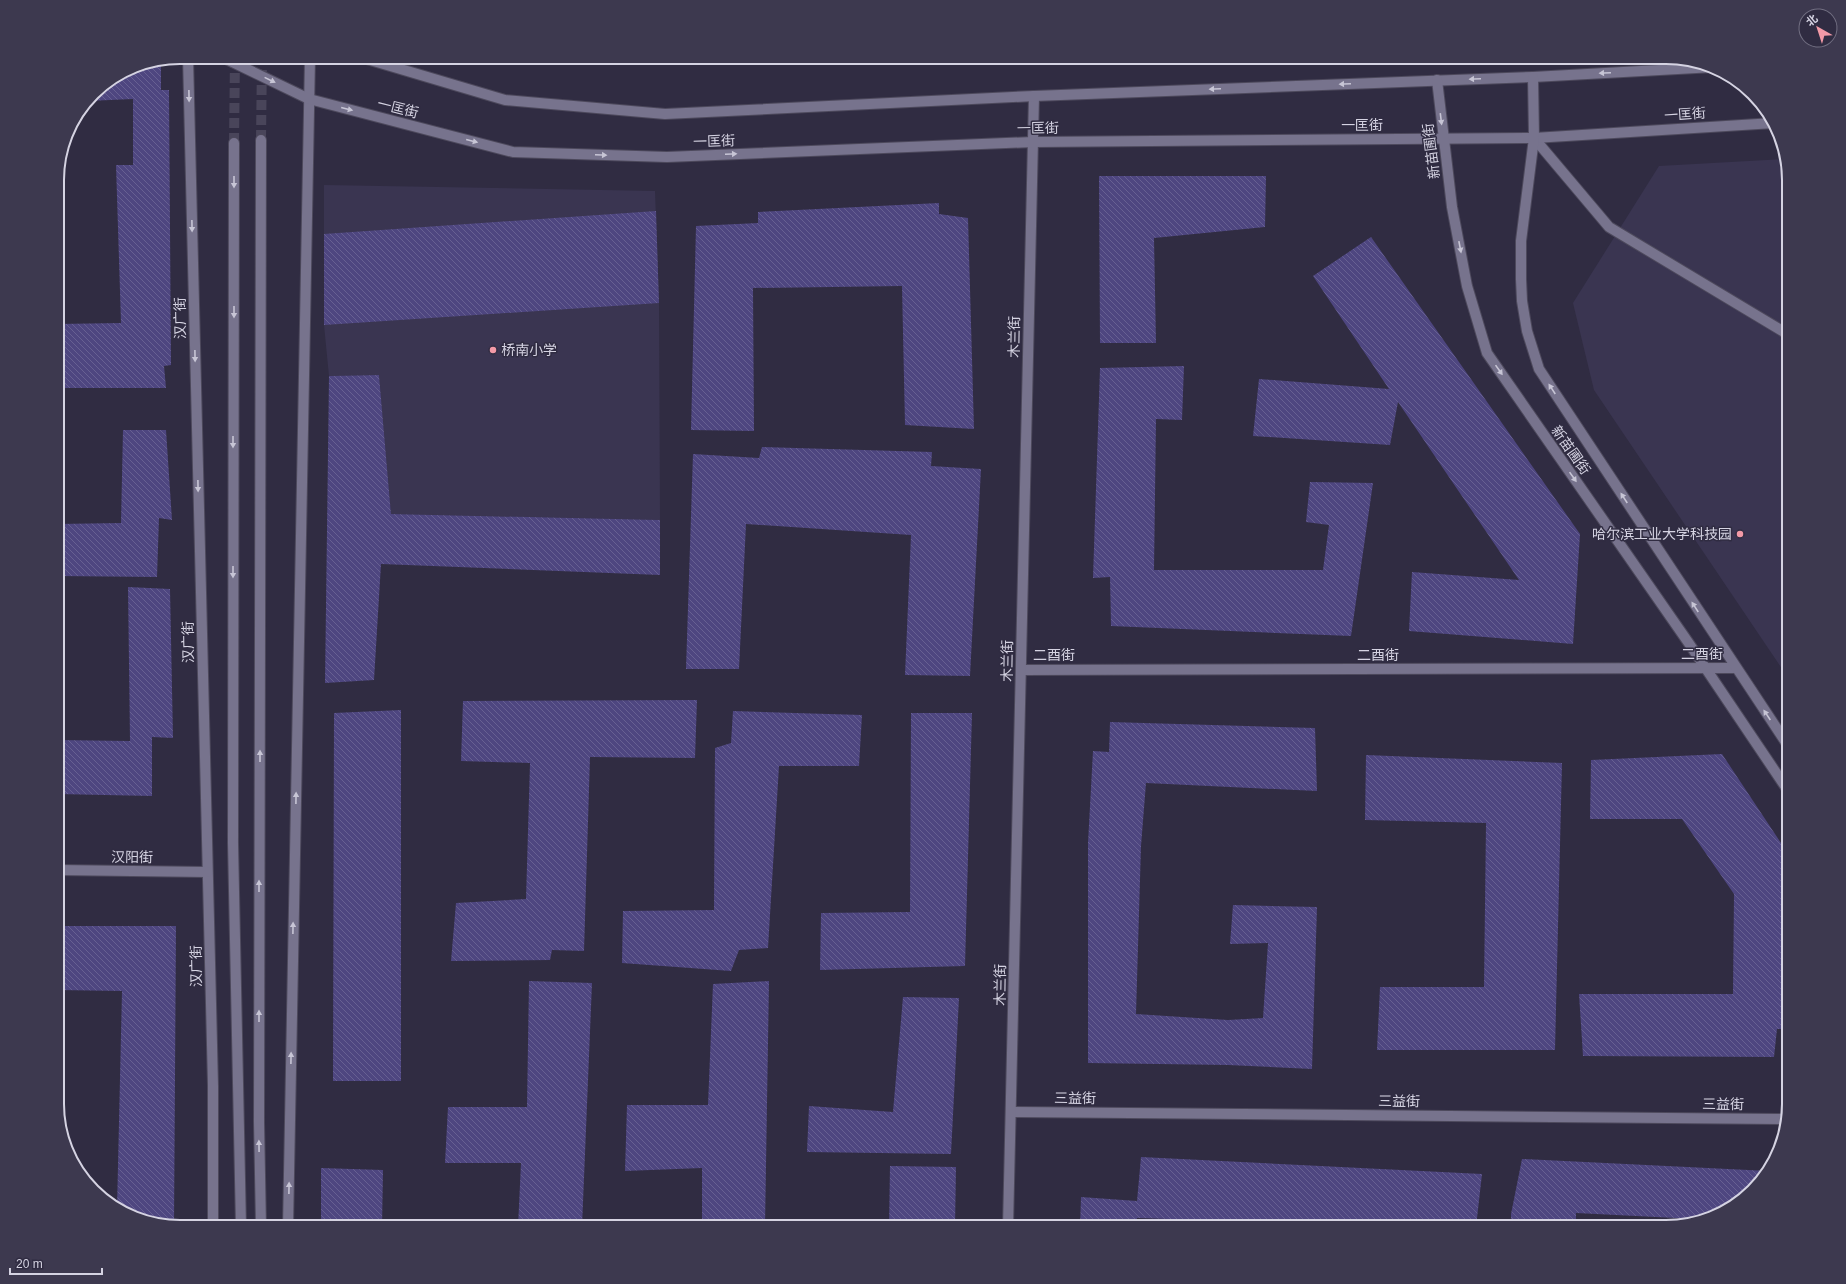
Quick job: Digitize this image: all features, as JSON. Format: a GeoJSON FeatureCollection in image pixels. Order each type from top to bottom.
{"type":"FeatureCollection","features":[{"type":"Feature","properties":{"kind":"street","name":"汉广街"},"geometry":{"type":"LineString","coordinates":[[188,64],[213,1086],[214,1220]]}},
{"type":"Feature","properties":{"kind":"street","name":"一匡街"},"geometry":{"type":"LineString","coordinates":[[236,64],[309,99],[513,152],[667,157],[1033,142],[1534,138],[1768,123]]}},
{"type":"Feature","properties":{"kind":"street"},"geometry":{"type":"LineString","coordinates":[[288,1220],[310,64]]}},
{"type":"Feature","properties":{"kind":"street","name":"一匡街"},"geometry":{"type":"LineString","coordinates":[[384,64],[505,100],[665,114],[1034,96],[1532,77],[1696,68]]}},
{"type":"Feature","properties":{"kind":"street","name":"新苗圃街"},"geometry":{"type":"LineString","coordinates":[[1532,77],[1534,138],[1521,241],[1521,279],[1522,301],[1527,331],[1539,369],[1782,737]]}},
{"type":"Feature","properties":{"kind":"street","name":"新苗圃街"},"geometry":{"type":"LineString","coordinates":[[1437,80],[1452,206],[1467,286],[1487,353],[1706,668],[1782,782]]}},
{"type":"Feature","properties":{"kind":"street","name":"木兰街"},"geometry":{"type":"LineString","coordinates":[[1008,1220],[1034,96]]}},
{"type":"Feature","properties":{"kind":"street"},"geometry":{"type":"LineString","coordinates":[[1534,138],[1609,227],[1782,331]]}},
{"type":"Feature","properties":{"kind":"street"},"geometry":{"type":"LineString","coordinates":[[261,140],[259,1122],[261,1220]]}},
{"type":"Feature","properties":{"kind":"street"},"geometry":{"type":"LineString","coordinates":[[234,143],[233,843],[241,1220]]}},
{"type":"Feature","properties":{"kind":"street","name":"二酉街"},"geometry":{"type":"LineString","coordinates":[[1021,670],[1736,668]]}},
{"type":"Feature","properties":{"kind":"street","name":"汉阳街"},"geometry":{"type":"LineString","coordinates":[[64,870],[207,872]]}},
{"type":"Feature","properties":{"kind":"street","name":"三益街"},"geometry":{"type":"LineString","coordinates":[[1011,1112],[1781,1119]]}},
{"type":"Feature","properties":{"kind":"shaded area","name":"哈尔滨工业大学科技园"},"geometry":{"type":"Polygon","coordinates":[[[1780,159],[1782,172],[1782,669],[1594,390],[1573,303],[1659,166],[1780,159]]]}},
{"type":"Feature","properties":{"kind":"shaded area","name":"桥南小学"},"geometry":{"type":"Polygon","coordinates":[[[324,185],[655,191],[659,303],[660,520],[391,514],[379,375],[329,376],[324,325],[324,185]]]}},
{"type":"Feature","properties":{"kind":"building"},"geometry":{"type":"Polygon","coordinates":[[[161,66],[161,90],[169,90],[171,365],[164,366],[166,388],[64,388],[64,324],[121,323],[116,165],[133,165],[133,99],[95,101],[115,83],[122,79],[135,73],[161,66]]]}},
{"type":"Feature","properties":{"kind":"building"},"geometry":{"type":"Polygon","coordinates":[[[1099,176],[1266,176],[1265,227],[1154,238],[1156,343],[1100,343],[1099,176]]]}},
{"type":"Feature","properties":{"kind":"building"},"geometry":{"type":"Polygon","coordinates":[[[939,203],[939,214],[968,218],[974,429],[905,425],[902,286],[753,288],[754,431],[691,430],[696,226],[758,223],[758,212],[939,203]]]}},
{"type":"Feature","properties":{"kind":"building"},"geometry":{"type":"Polygon","coordinates":[[[656,211],[659,303],[324,325],[324,234],[656,211]]]}},
{"type":"Feature","properties":{"kind":"building"},"geometry":{"type":"Polygon","coordinates":[[[1371,237],[1580,534],[1573,644],[1409,631],[1412,572],[1519,580],[1398,402],[1390,445],[1253,436],[1259,379],[1389,389],[1313,276],[1371,237]]]}},
{"type":"Feature","properties":{"kind":"building"},"geometry":{"type":"Polygon","coordinates":[[[1184,366],[1182,420],[1156,419],[1154,570],[1323,570],[1329,525],[1306,522],[1310,482],[1373,483],[1351,636],[1111,626],[1110,577],[1093,578],[1100,368],[1184,366]]]}},
{"type":"Feature","properties":{"kind":"building"},"geometry":{"type":"Polygon","coordinates":[[[379,375],[391,514],[660,520],[660,575],[381,564],[374,680],[325,683],[329,376],[379,375]]]}},
{"type":"Feature","properties":{"kind":"building"},"geometry":{"type":"Polygon","coordinates":[[[123,430],[166,430],[172,520],[159,518],[157,577],[64,576],[64,524],[121,523],[123,430]]]}},
{"type":"Feature","properties":{"kind":"building"},"geometry":{"type":"Polygon","coordinates":[[[762,447],[932,452],[931,466],[981,469],[970,676],[905,675],[911,535],[746,524],[739,669],[686,669],[693,454],[759,458],[762,447]]]}},
{"type":"Feature","properties":{"kind":"building"},"geometry":{"type":"Polygon","coordinates":[[[128,587],[170,589],[173,738],[152,737],[152,796],[64,794],[64,740],[130,741],[128,587]]]}},
{"type":"Feature","properties":{"kind":"building"},"geometry":{"type":"Polygon","coordinates":[[[697,700],[695,758],[590,757],[584,951],[552,950],[550,960],[451,961],[456,903],[526,899],[530,763],[461,761],[463,701],[697,700]]]}},
{"type":"Feature","properties":{"kind":"building"},"geometry":{"type":"Polygon","coordinates":[[[401,710],[401,1081],[333,1081],[334,713],[401,710]]]}},
{"type":"Feature","properties":{"kind":"building"},"geometry":{"type":"Polygon","coordinates":[[[733,711],[862,715],[859,766],[779,766],[768,948],[739,950],[731,971],[622,963],[623,911],[714,910],[715,748],[731,743],[733,711]]]}},
{"type":"Feature","properties":{"kind":"building"},"geometry":{"type":"Polygon","coordinates":[[[911,713],[972,713],[965,966],[820,970],[821,913],[910,912],[911,713]]]}},
{"type":"Feature","properties":{"kind":"building"},"geometry":{"type":"Polygon","coordinates":[[[1110,722],[1315,728],[1317,791],[1146,783],[1141,846],[1136,1014],[1228,1020],[1263,1018],[1268,943],[1230,944],[1233,905],[1317,907],[1312,1069],[1228,1065],[1088,1063],[1088,843],[1093,751],[1109,752],[1110,722]]]}},
{"type":"Feature","properties":{"kind":"building"},"geometry":{"type":"Polygon","coordinates":[[[1722,754],[1782,844],[1782,1029],[1777,1029],[1774,1057],[1583,1056],[1579,994],[1733,994],[1734,894],[1682,819],[1590,819],[1591,760],[1722,754]]]}},
{"type":"Feature","properties":{"kind":"building"},"geometry":{"type":"Polygon","coordinates":[[[1366,755],[1562,763],[1555,1050],[1377,1050],[1380,987],[1484,987],[1486,823],[1365,820],[1366,755]]]}},
{"type":"Feature","properties":{"kind":"building"},"geometry":{"type":"Polygon","coordinates":[[[64,926],[176,926],[174,1220],[157,1218],[142,1214],[117,1202],[122,991],[64,990],[64,926]]]}},
{"type":"Feature","properties":{"kind":"building"},"geometry":{"type":"Polygon","coordinates":[[[529,981],[592,983],[582,1220],[518,1220],[521,1163],[445,1163],[448,1107],[527,1107],[529,981]]]}},
{"type":"Feature","properties":{"kind":"building"},"geometry":{"type":"Polygon","coordinates":[[[769,981],[765,1220],[702,1220],[702,1168],[625,1171],[627,1105],[708,1105],[713,984],[769,981]]]}},
{"type":"Feature","properties":{"kind":"building"},"geometry":{"type":"Polygon","coordinates":[[[903,997],[959,998],[951,1154],[807,1152],[809,1106],[893,1112],[903,997]]]}},
{"type":"Feature","properties":{"kind":"building"},"geometry":{"type":"Polygon","coordinates":[[[1141,1157],[1482,1174],[1477,1220],[1200,1220],[1137,1218],[1137,1220],[1080,1220],[1081,1197],[1137,1201],[1141,1157]]]}},
{"type":"Feature","properties":{"kind":"building"},"geometry":{"type":"Polygon","coordinates":[[[1522,1159],[1762,1171],[1748,1186],[1724,1205],[1711,1211],[1684,1218],[1576,1213],[1576,1220],[1511,1220],[1522,1159]]]}},
{"type":"Feature","properties":{"kind":"building"},"geometry":{"type":"Polygon","coordinates":[[[890,1166],[956,1167],[955,1220],[889,1220],[890,1166]]]}},
{"type":"Feature","properties":{"kind":"building"},"geometry":{"type":"Polygon","coordinates":[[[321,1168],[383,1170],[382,1220],[321,1220],[321,1168]]]}},
{"type":"Feature","properties":{"kind":"tunnel"},"geometry":{"type":"LineString","coordinates":[[234,143],[235,64]]}},
{"type":"Feature","properties":{"kind":"tunnel"},"geometry":{"type":"LineString","coordinates":[[261,140],[262,64]]}},
{"type":"Feature","properties":{"kind":"place","name":"桥南小学"},"geometry":{"type":"Point","coordinates":[493,350]}},
{"type":"Feature","properties":{"kind":"place","name":"哈尔滨工业大学科技园"},"geometry":{"type":"Point","coordinates":[1740,534]}}]}
